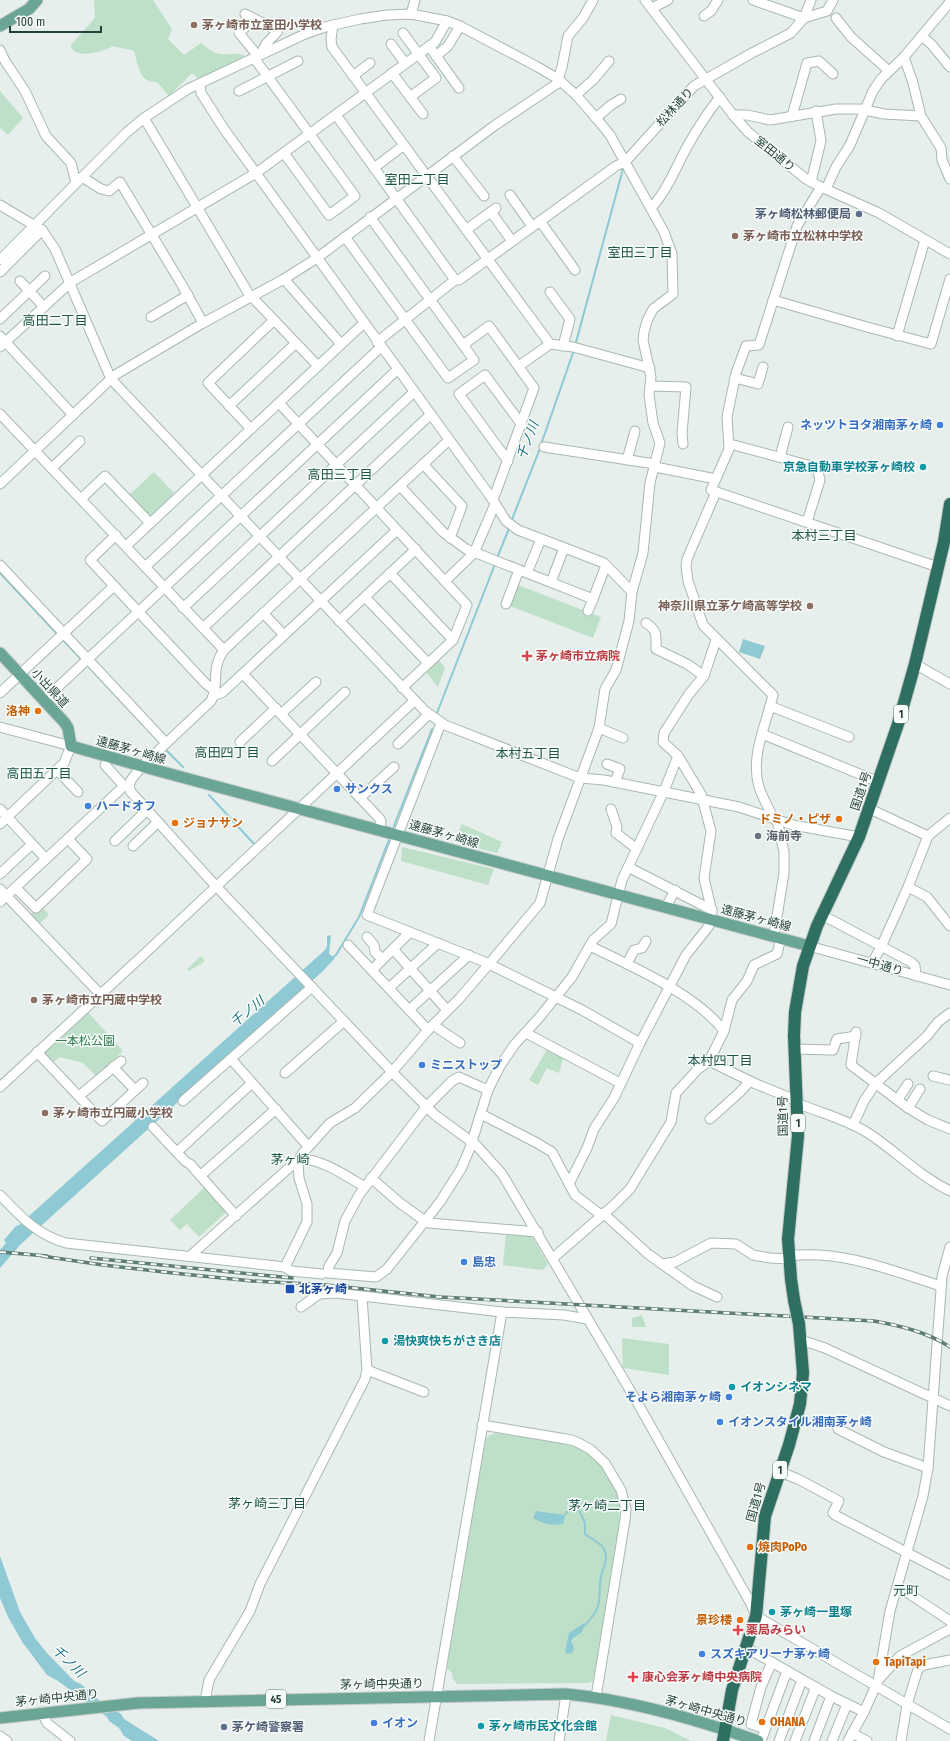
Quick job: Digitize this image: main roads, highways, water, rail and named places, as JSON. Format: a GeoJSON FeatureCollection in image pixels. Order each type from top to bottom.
{"type":"FeatureCollection","features":[{"type":"Feature","properties":{"kind":"highway","name":"国道1号"},"geometry":{"type":"LineString","coordinates":[[723,1735],[732,1690],[756,1616],[765,1516],[789,1445],[800,1404],[802,1373],[801,1340],[794,1300],[788,1239],[798,1136],[794,1049],[795,1012],[799,987],[809,946],[859,837],[870,809],[898,724],[915,664],[938,567],[950,504]]}},
{"type":"Feature","properties":{"kind":"main road"},"geometry":{"type":"LineString","coordinates":[[0,26],[29,9],[37,0]]}},
{"type":"Feature","properties":{"kind":"main road","name":"小出県道"},"geometry":{"type":"LineString","coordinates":[[0,653],[68,728],[71,746]]}},
{"type":"Feature","properties":{"kind":"main road","name":"遠藤茅ヶ崎線"},"geometry":{"type":"LineString","coordinates":[[71,746],[299,809],[777,936],[809,946]]}},
{"type":"Feature","properties":{"kind":"main road","name":"茅ヶ崎中央通り"},"geometry":{"type":"LineString","coordinates":[[0,1718],[42,1712],[116,1705],[205,1701],[566,1694],[596,1697],[641,1706],[723,1735],[760,1741]]}},
{"type":"Feature","properties":{"kind":"water"},"geometry":{"type":"Polygon","coordinates":[[[743,639],[765,646],[760,659],[739,652],[743,639]]]}},
{"type":"Feature","properties":{"kind":"water"},"geometry":{"type":"Polygon","coordinates":[[[331,935],[329,954],[335,958],[323,971],[21,1244],[0,1268],[0,1250],[6,1243],[4,1240],[16,1226],[19,1225],[325,950],[327,946],[327,936],[331,935]]]}},
{"type":"Feature","properties":{"kind":"water"},"geometry":{"type":"Polygon","coordinates":[[[536,1511],[565,1515],[563,1524],[555,1525],[540,1522],[533,1518],[536,1511]]]}},
{"type":"Feature","properties":{"kind":"water"},"geometry":{"type":"Polygon","coordinates":[[[0,1556],[20,1612],[35,1638],[46,1652],[74,1681],[81,1684],[96,1698],[121,1714],[124,1719],[159,1741],[132,1741],[124,1736],[119,1728],[109,1721],[107,1717],[58,1681],[47,1675],[23,1643],[8,1617],[0,1598],[0,1556]]]}},
{"type":"Feature","properties":{"kind":"water"},"geometry":{"type":"Polygon","coordinates":[[[584,1623],[585,1626],[581,1633],[571,1641],[574,1648],[572,1653],[567,1654],[565,1651],[569,1633],[584,1623]]]}},
{"type":"Feature","properties":{"kind":"waterway","name":"千ノ川"},"geometry":{"type":"LineString","coordinates":[[575,346],[623,169]]}},
{"type":"Feature","properties":{"kind":"waterway","name":"千ノ川"},"geometry":{"type":"LineString","coordinates":[[511,522],[537,456],[574,350]]}},
{"type":"Feature","properties":{"kind":"waterway","name":"千ノ川"},"geometry":{"type":"LineString","coordinates":[[497,558],[510,526]]}},
{"type":"Feature","properties":{"kind":"waterway","name":"千ノ川"},"geometry":{"type":"LineString","coordinates":[[437,713],[495,564]]}},
{"type":"Feature","properties":{"kind":"waterway"},"geometry":{"type":"LineString","coordinates":[[0,573],[58,635]]}},
{"type":"Feature","properties":{"kind":"waterway"},"geometry":{"type":"LineString","coordinates":[[61,638],[83,661]]}},
{"type":"Feature","properties":{"kind":"waterway"},"geometry":{"type":"LineString","coordinates":[[86,664],[146,728]]}},
{"type":"Feature","properties":{"kind":"waterway","name":"千ノ川"},"geometry":{"type":"LineString","coordinates":[[392,831],[432,729]]}},
{"type":"Feature","properties":{"kind":"waterway"},"geometry":{"type":"LineString","coordinates":[[165,749],[183,767]]}},
{"type":"Feature","properties":{"kind":"waterway"},"geometry":{"type":"LineString","coordinates":[[209,795],[256,846]]}},
{"type":"Feature","properties":{"kind":"waterway","name":"千ノ川"},"geometry":{"type":"LineString","coordinates":[[332,958],[336,955],[359,917],[390,837]]}},
{"type":"Feature","properties":{"kind":"waterway"},"geometry":{"type":"LineString","coordinates":[[565,1515],[568,1511],[579,1510],[585,1523],[585,1534],[604,1549],[606,1556],[601,1576],[598,1607],[585,1625]]}},
{"type":"Feature","properties":{"kind":"railway"},"geometry":{"type":"LineString","coordinates":[[0,1252],[47,1256]]}},
{"type":"Feature","properties":{"kind":"railway"},"geometry":{"type":"LineString","coordinates":[[42,1256],[173,1273],[252,1281],[326,1285],[440,1297],[874,1321],[914,1330],[932,1337],[950,1347]]}},
{"type":"Feature","properties":{"kind":"railway"},"geometry":{"type":"LineString","coordinates":[[91,1258],[292,1278]]}},
{"type":"Feature","properties":{"kind":"place","name":"茅ヶ崎市立室田小学校"},"geometry":{"type":"Point","coordinates":[194,25]}},
{"type":"Feature","properties":{"kind":"place","name":"茅ヶ崎松林郵便局"},"geometry":{"type":"Point","coordinates":[859,214]}},
{"type":"Feature","properties":{"kind":"place","name":"茅ヶ崎市立松林中学校"},"geometry":{"type":"Point","coordinates":[735,236]}},
{"type":"Feature","properties":{"kind":"place","name":"ネッツトヨタ湘南茅ヶ崎"},"geometry":{"type":"Point","coordinates":[940,425]}},
{"type":"Feature","properties":{"kind":"place","name":"京急自動車学校茅ヶ崎校"},"geometry":{"type":"Point","coordinates":[923,467]}},
{"type":"Feature","properties":{"kind":"place","name":"神奈川県立茅ケ崎高等学校"},"geometry":{"type":"Point","coordinates":[810,606]}},
{"type":"Feature","properties":{"kind":"place","name":"茅ヶ崎市立病院"},"geometry":{"type":"Point","coordinates":[527,656]}},
{"type":"Feature","properties":{"kind":"place","name":"洛神"},"geometry":{"type":"Point","coordinates":[38,711]}},
{"type":"Feature","properties":{"kind":"place","name":"サンクス"},"geometry":{"type":"Point","coordinates":[337,789]}},
{"type":"Feature","properties":{"kind":"place","name":"ハードオフ"},"geometry":{"type":"Point","coordinates":[88,806]}},
{"type":"Feature","properties":{"kind":"place","name":"ドミノ・ピザ"},"geometry":{"type":"Point","coordinates":[839,819]}},
{"type":"Feature","properties":{"kind":"place","name":"ジョナサン"},"geometry":{"type":"Point","coordinates":[175,823]}},
{"type":"Feature","properties":{"kind":"place","name":"海前寺"},"geometry":{"type":"Point","coordinates":[758,836]}},
{"type":"Feature","properties":{"kind":"place","name":"茅ヶ崎市立円蔵中学校"},"geometry":{"type":"Point","coordinates":[34,1000]}},
{"type":"Feature","properties":{"kind":"place","name":"ミニストップ"},"geometry":{"type":"Point","coordinates":[422,1065]}},
{"type":"Feature","properties":{"kind":"place","name":"茅ヶ崎市立円蔵小学校"},"geometry":{"type":"Point","coordinates":[45,1113]}},
{"type":"Feature","properties":{"kind":"place","name":"島忠"},"geometry":{"type":"Point","coordinates":[464,1262]}},
{"type":"Feature","properties":{"kind":"place","name":"北茅ヶ崎"},"geometry":{"type":"Point","coordinates":[290,1289]}},
{"type":"Feature","properties":{"kind":"place","name":"湯快爽快ちがさき店"},"geometry":{"type":"Point","coordinates":[385,1341]}},
{"type":"Feature","properties":{"kind":"place","name":"イオンシネマ"},"geometry":{"type":"Point","coordinates":[732,1387]}},
{"type":"Feature","properties":{"kind":"place","name":"そよら湘南茅ヶ崎"},"geometry":{"type":"Point","coordinates":[729,1397]}},
{"type":"Feature","properties":{"kind":"place","name":"イオンスタイル湘南茅ヶ崎"},"geometry":{"type":"Point","coordinates":[720,1422]}},
{"type":"Feature","properties":{"kind":"place","name":"焼肉PoPo"},"geometry":{"type":"Point","coordinates":[750,1547]}},
{"type":"Feature","properties":{"kind":"place","name":"茅ヶ崎一里塚"},"geometry":{"type":"Point","coordinates":[772,1612]}},
{"type":"Feature","properties":{"kind":"place","name":"景珍楼"},"geometry":{"type":"Point","coordinates":[740,1620]}},
{"type":"Feature","properties":{"kind":"place","name":"薬局みらい"},"geometry":{"type":"Point","coordinates":[738,1630]}},
{"type":"Feature","properties":{"kind":"place","name":"スズキアリーナ茅ヶ崎"},"geometry":{"type":"Point","coordinates":[702,1654]}},
{"type":"Feature","properties":{"kind":"place","name":"TapiTapi"},"geometry":{"type":"Point","coordinates":[876,1662]}},
{"type":"Feature","properties":{"kind":"place","name":"康心会茅ヶ崎中央病院"},"geometry":{"type":"Point","coordinates":[633,1677]}},
{"type":"Feature","properties":{"kind":"place","name":"OHANA"},"geometry":{"type":"Point","coordinates":[762,1722]}},
{"type":"Feature","properties":{"kind":"place","name":"イオン"},"geometry":{"type":"Point","coordinates":[374,1723]}},
{"type":"Feature","properties":{"kind":"place","name":"茅ヶ崎市民文化会館"},"geometry":{"type":"Point","coordinates":[481,1726]}},
{"type":"Feature","properties":{"kind":"place","name":"茅ケ崎警察署"},"geometry":{"type":"Point","coordinates":[224,1727]}},
{"type":"Feature","properties":{"kind":"district","name":"室田二丁目"},"geometry":{"type":"Point","coordinates":[417,179]}},
{"type":"Feature","properties":{"kind":"district","name":"室田三丁目"},"geometry":{"type":"Point","coordinates":[640,252]}},
{"type":"Feature","properties":{"kind":"district","name":"高田二丁目"},"geometry":{"type":"Point","coordinates":[55,320]}},
{"type":"Feature","properties":{"kind":"district","name":"高田三丁目"},"geometry":{"type":"Point","coordinates":[340,474]}},
{"type":"Feature","properties":{"kind":"district","name":"本村三丁目"},"geometry":{"type":"Point","coordinates":[824,535]}},
{"type":"Feature","properties":{"kind":"district","name":"高田四丁目"},"geometry":{"type":"Point","coordinates":[227,752]}},
{"type":"Feature","properties":{"kind":"district","name":"本村五丁目"},"geometry":{"type":"Point","coordinates":[528,753]}},
{"type":"Feature","properties":{"kind":"district","name":"高田五丁目"},"geometry":{"type":"Point","coordinates":[39,773]}},
{"type":"Feature","properties":{"kind":"district","name":"本村四丁目"},"geometry":{"type":"Point","coordinates":[720,1060]}},
{"type":"Feature","properties":{"kind":"district","name":"茅ヶ崎"},"geometry":{"type":"Point","coordinates":[290,1159]}},
{"type":"Feature","properties":{"kind":"district","name":"茅ヶ崎三丁目"},"geometry":{"type":"Point","coordinates":[267,1503]}},
{"type":"Feature","properties":{"kind":"district","name":"茅ヶ崎二丁目"},"geometry":{"type":"Point","coordinates":[607,1505]}},
{"type":"Feature","properties":{"kind":"district","name":"元町"},"geometry":{"type":"Point","coordinates":[906,1590]}},
{"type":"Feature","properties":{"kind":"park label","name":"一本松公園"},"geometry":{"type":"Point","coordinates":[85,1041]}}]}
